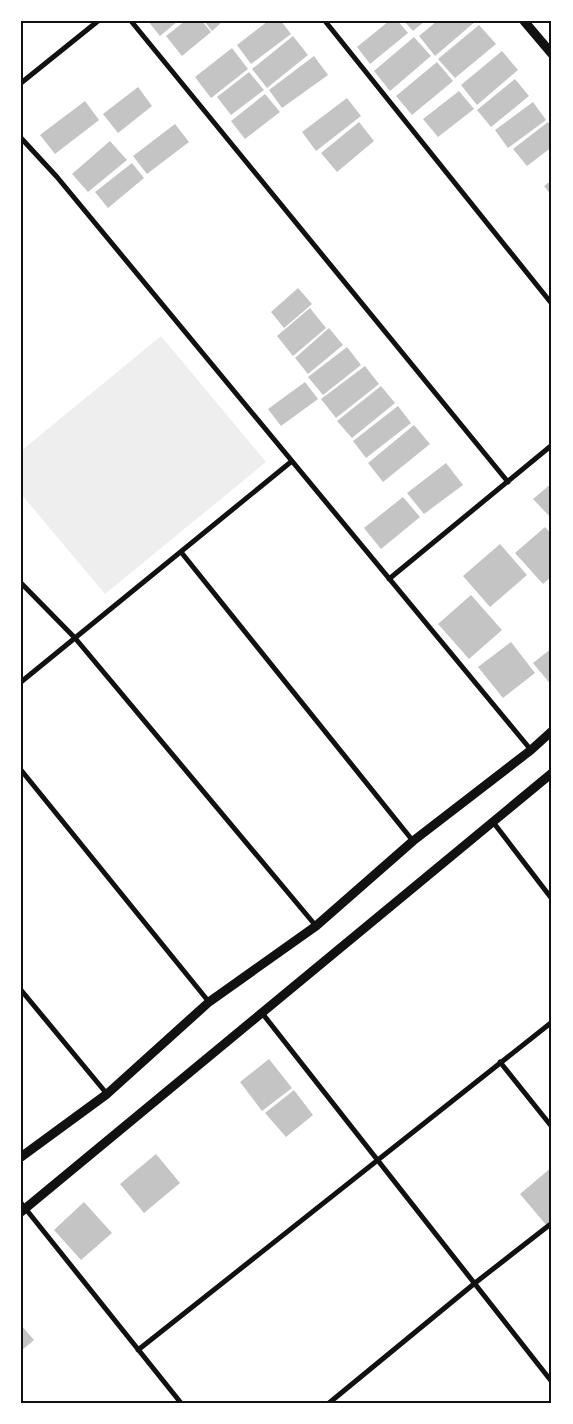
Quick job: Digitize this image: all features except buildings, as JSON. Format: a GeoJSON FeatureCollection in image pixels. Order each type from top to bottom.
{"type":"FeatureCollection","features":[{"type":"Feature","properties":{"kind":"street"},"geometry":{"type":"LineString","coordinates":[[21,83],[98,21]]}},
{"type":"Feature","properties":{"kind":"street"},"geometry":{"type":"LineString","coordinates":[[131,21],[508,482]]}},
{"type":"Feature","properties":{"kind":"street"},"geometry":{"type":"LineString","coordinates":[[325,21],[552,304]]}},
{"type":"Feature","properties":{"kind":"street"},"geometry":{"type":"LineString","coordinates":[[524,21],[552,54]]}},
{"type":"Feature","properties":{"kind":"street"},"geometry":{"type":"LineString","coordinates":[[21,138],[57,177],[531,750]]}},
{"type":"Feature","properties":{"kind":"street"},"geometry":{"type":"LineString","coordinates":[[389,579],[552,445]]}},
{"type":"Feature","properties":{"kind":"street"},"geometry":{"type":"LineString","coordinates":[[21,682],[292,461]]}},
{"type":"Feature","properties":{"kind":"street"},"geometry":{"type":"LineString","coordinates":[[181,552],[413,842]]}},
{"type":"Feature","properties":{"kind":"street"},"geometry":{"type":"LineString","coordinates":[[21,583],[75,638],[316,926]]}},
{"type":"Feature","properties":{"kind":"street"},"geometry":{"type":"LineString","coordinates":[[21,1157],[107,1094],[209,1002],[316,926],[413,842],[531,750],[552,731]]}},
{"type":"Feature","properties":{"kind":"street"},"geometry":{"type":"LineString","coordinates":[[21,770],[209,1002]]}},
{"type":"Feature","properties":{"kind":"street"},"geometry":{"type":"LineString","coordinates":[[181,1403],[23,1208],[552,773]]}},
{"type":"Feature","properties":{"kind":"street"},"geometry":{"type":"LineString","coordinates":[[493,822],[552,899]]}},
{"type":"Feature","properties":{"kind":"street"},"geometry":{"type":"LineString","coordinates":[[21,990],[107,1094]]}},
{"type":"Feature","properties":{"kind":"street"},"geometry":{"type":"LineString","coordinates":[[262,1013],[552,1382]]}},
{"type":"Feature","properties":{"kind":"street"},"geometry":{"type":"LineString","coordinates":[[138,1350],[552,1022]]}},
{"type":"Feature","properties":{"kind":"street"},"geometry":{"type":"LineString","coordinates":[[500,1062],[552,1127]]}},
{"type":"Feature","properties":{"kind":"street"},"geometry":{"type":"LineString","coordinates":[[329,1403],[475,1283],[552,1223]]}},
{"type":"Feature","properties":{"kind":"shaded area"},"geometry":{"type":"Polygon","coordinates":[[[161,336],[266,462],[105,594],[21,494],[21,451],[161,336]]]}}]}
